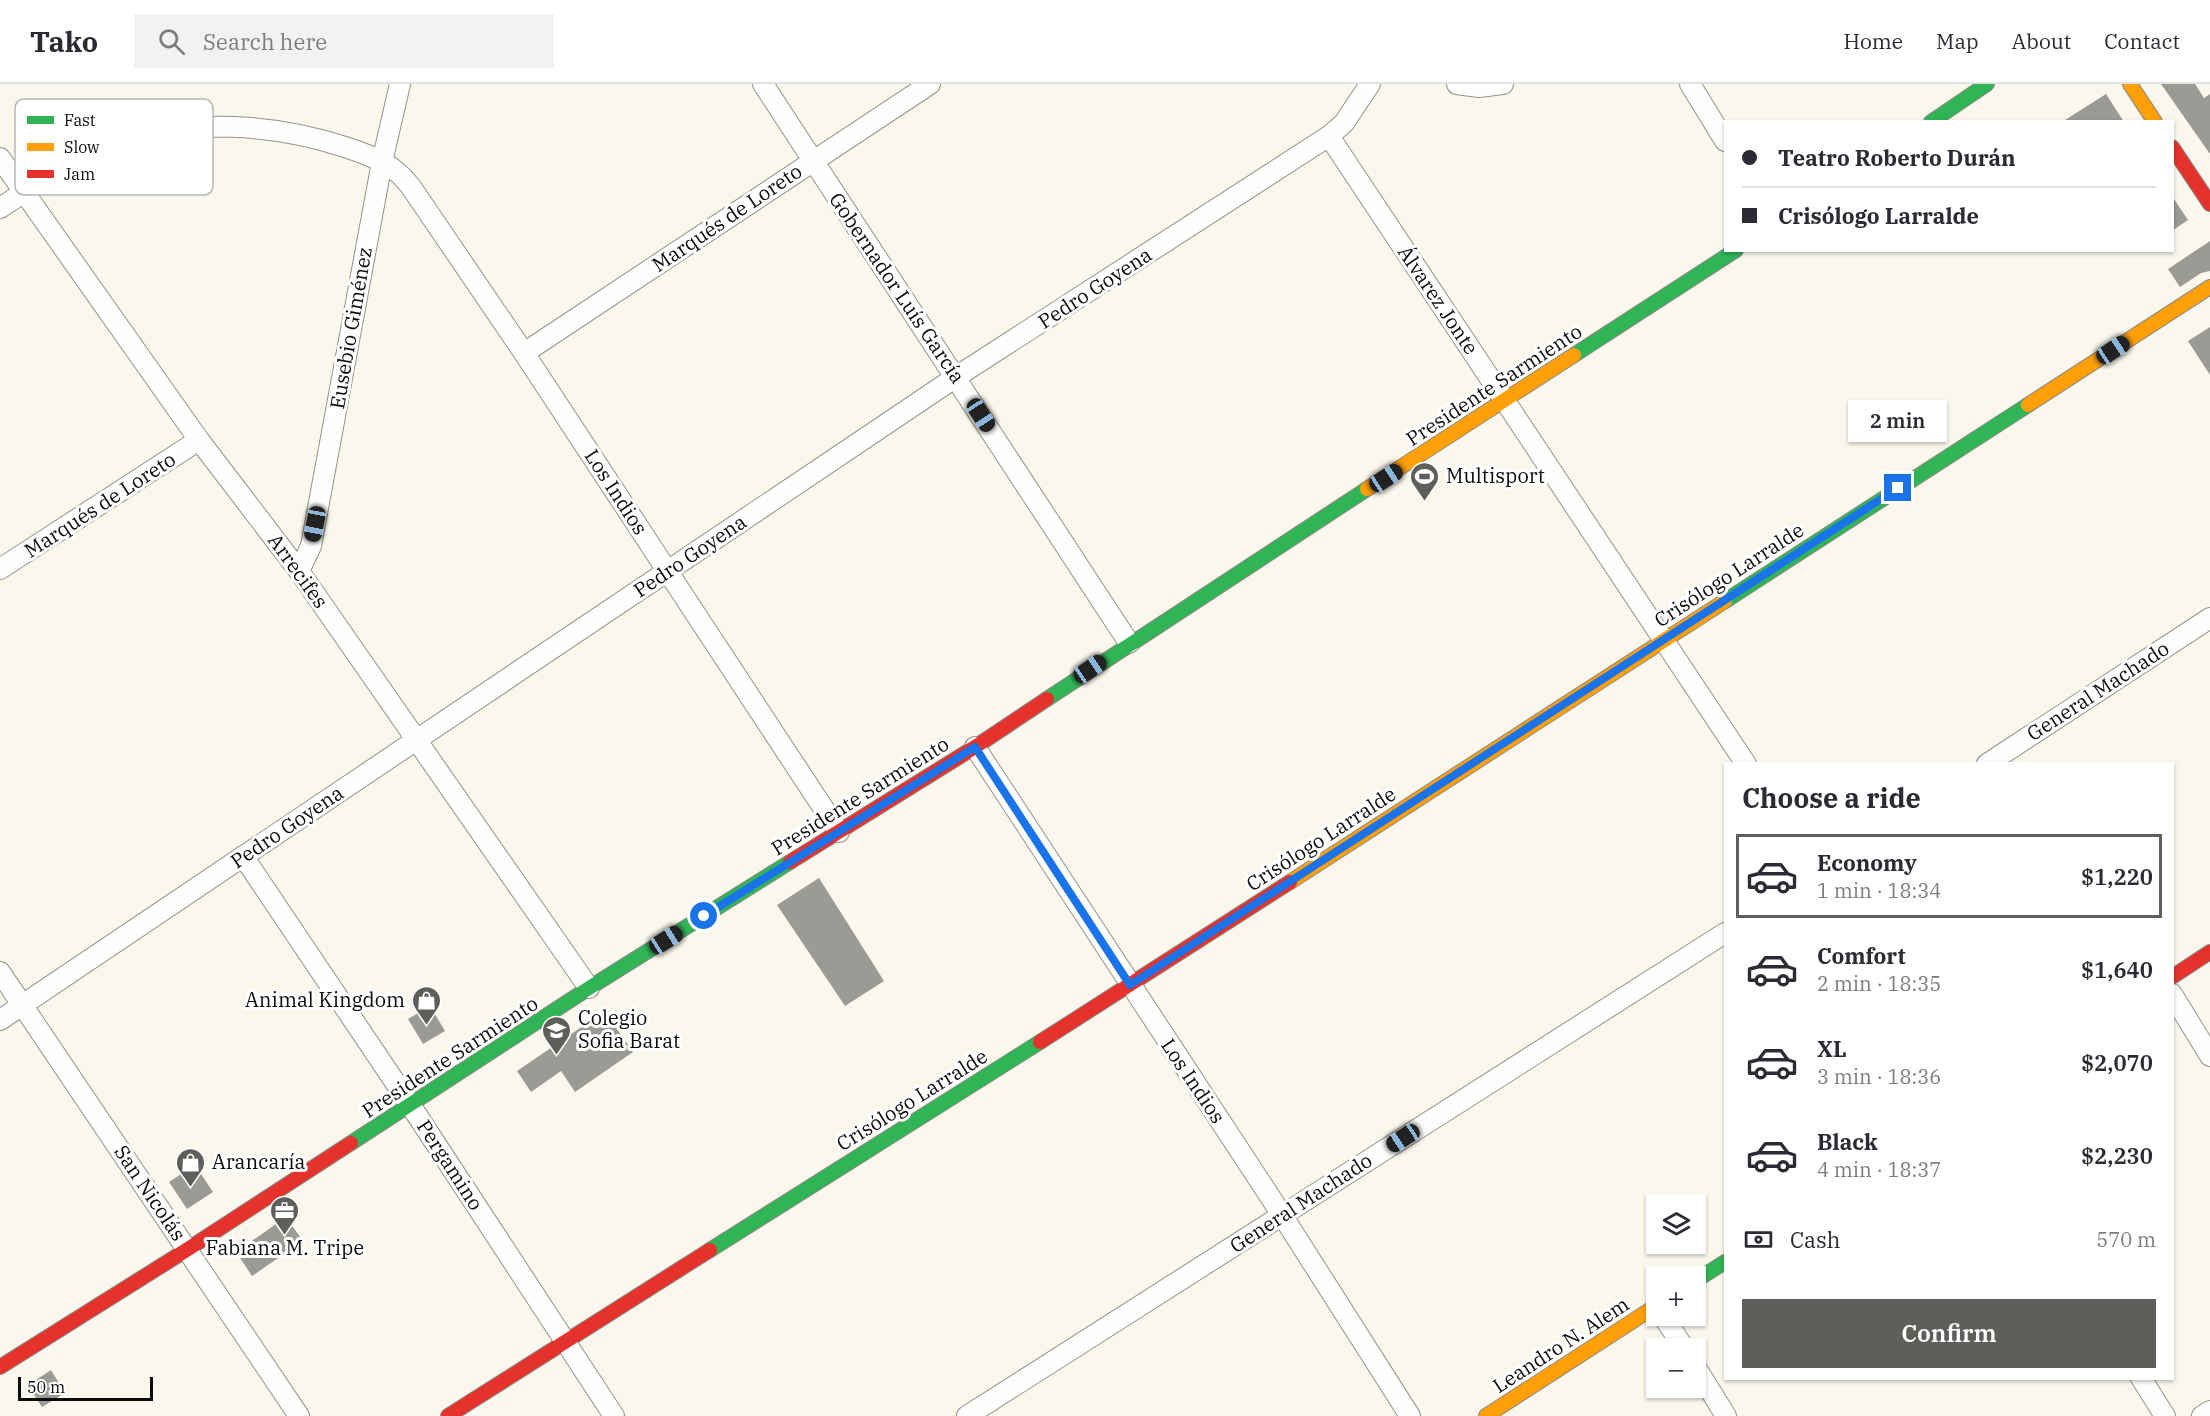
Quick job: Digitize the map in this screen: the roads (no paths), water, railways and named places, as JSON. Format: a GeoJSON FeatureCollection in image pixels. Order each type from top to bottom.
{"type":"FeatureCollection","features":[{"type":"Feature","properties":{"kind":"street","name":"Eusebio Giménez"},"geometry":{"type":"LineString","coordinates":[[299,571],[311,546],[382,162],[400,84]]}},
{"type":"Feature","properties":{"kind":"street","name":"Gobernador Luís García"},"geometry":{"type":"LineString","coordinates":[[763,84],[1129,644]]}},
{"type":"Feature","properties":{"kind":"street","name":"Marqués de Loreto"},"geometry":{"type":"LineString","coordinates":[[524,353],[930,84]]}},
{"type":"Feature","properties":{"kind":"street","name":"Pedro Goyena"},"geometry":{"type":"LineString","coordinates":[[0,1020],[956,377],[1329,136],[1344,123],[1370,84]]}},
{"type":"Feature","properties":{"kind":"street"},"geometry":{"type":"LineString","coordinates":[[1457,84],[1479,87],[1503,84]]}},
{"type":"Feature","properties":{"kind":"street"},"geometry":{"type":"LineString","coordinates":[[1690,84],[1724,139]]}},
{"type":"Feature","properties":{"kind":"street"},"geometry":{"type":"LineString","coordinates":[[1934,120],[1988,84]]}},
{"type":"Feature","properties":{"kind":"street"},"geometry":{"type":"LineString","coordinates":[[2130,84],[2154,120]]}},
{"type":"Feature","properties":{"kind":"street","name":"Los Indios"},"geometry":{"type":"LineString","coordinates":[[213,128],[263,129],[300,135],[359,151],[398,172],[411,187],[524,353],[839,832]]}},
{"type":"Feature","properties":{"kind":"street","name":"Álvarez Jonte"},"geometry":{"type":"LineString","coordinates":[[1329,136],[1745,762]]}},
{"type":"Feature","properties":{"kind":"street"},"geometry":{"type":"LineString","coordinates":[[2174,150],[2210,204]]}},
{"type":"Feature","properties":{"kind":"street","name":"Arrecifes"},"geometry":{"type":"LineString","coordinates":[[0,159],[15,180]]}},
{"type":"Feature","properties":{"kind":"street","name":"Los Indios"},"geometry":{"type":"LineString","coordinates":[[0,208],[20,195]]}},
{"type":"Feature","properties":{"kind":"street","name":"Arrecifes"},"geometry":{"type":"LineString","coordinates":[[26,195],[200,440],[299,571],[590,988]]}},
{"type":"Feature","properties":{"kind":"street","name":"Presidente Sarmiento"},"geometry":{"type":"LineString","coordinates":[[0,1367],[188,1250],[590,988],[975,747],[1129,644],[1733,252]]}},
{"type":"Feature","properties":{"kind":"street","name":"Crisólogo Larralde"},"geometry":{"type":"LineString","coordinates":[[448,1416],[1130,985],[2210,286]]}},
{"type":"Feature","properties":{"kind":"street","name":"Marqués de Loreto"},"geometry":{"type":"LineString","coordinates":[[0,569],[200,440]]}},
{"type":"Feature","properties":{"kind":"street","name":"General Machado"},"geometry":{"type":"LineString","coordinates":[[1990,762],[2210,618]]}},
{"type":"Feature","properties":{"kind":"street","name":"Los Indios"},"geometry":{"type":"LineString","coordinates":[[975,747],[1282,1215],[1410,1416]]}},
{"type":"Feature","properties":{"kind":"street","name":"Pergamino"},"geometry":{"type":"LineString","coordinates":[[243,856],[411,1106],[614,1416]]}},
{"type":"Feature","properties":{"kind":"street","name":"General Machado"},"geometry":{"type":"LineString","coordinates":[[967,1416],[1724,934]]}},
{"type":"Feature","properties":{"kind":"street"},"geometry":{"type":"LineString","coordinates":[[2174,975],[2210,952]]}},
{"type":"Feature","properties":{"kind":"street","name":"San Nicolás"},"geometry":{"type":"LineString","coordinates":[[0,972],[299,1416]]}},
{"type":"Feature","properties":{"kind":"street"},"geometry":{"type":"LineString","coordinates":[[2174,997],[2210,1056]]}},
{"type":"Feature","properties":{"kind":"street"},"geometry":{"type":"LineString","coordinates":[[1706,1274],[1724,1263]]}},
{"type":"Feature","properties":{"kind":"street","name":"Leandro N. Alem"},"geometry":{"type":"LineString","coordinates":[[1486,1416],[1646,1312]]}},
{"type":"Feature","properties":{"kind":"street"},"geometry":{"type":"LineString","coordinates":[[2142,1380],[2165,1416]]}},
{"type":"Feature","properties":{"kind":"street"},"geometry":{"type":"LineString","coordinates":[[1706,1384],[1726,1416]]}},
{"type":"Feature","properties":{"kind":"street"},"geometry":{"type":"LineString","coordinates":[[2202,1416],[2210,1411]]}},
{"type":"Feature","properties":{"kind":"place","name":"Multisport"},"geometry":{"type":"Point","coordinates":[1425,502]}},
{"type":"Feature","properties":{"kind":"place","name":"Animal Kingdom"},"geometry":{"type":"Point","coordinates":[426,1026]}},
{"type":"Feature","properties":{"kind":"place","name":"Colegio Sofia Barat"},"geometry":{"type":"Point","coordinates":[557,1056]}},
{"type":"Feature","properties":{"kind":"place","name":"Arancaría"},"geometry":{"type":"Point","coordinates":[191,1188]}},
{"type":"Feature","properties":{"kind":"place","name":"Fabiana M. Tripe"},"geometry":{"type":"Point","coordinates":[285,1236]}}]}
